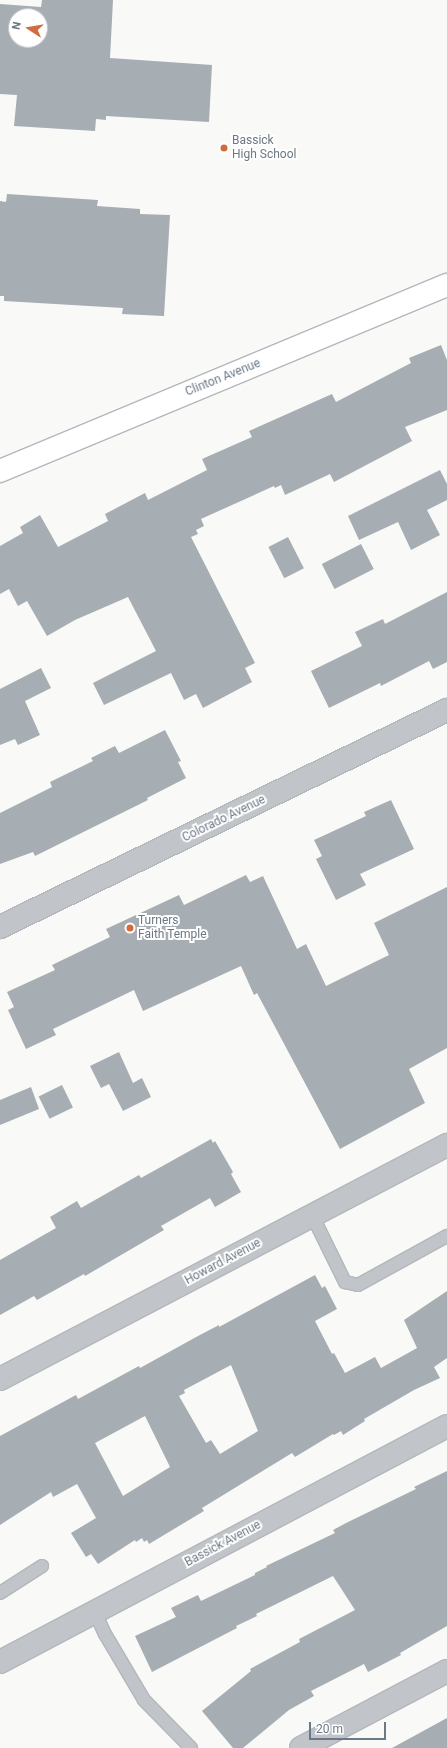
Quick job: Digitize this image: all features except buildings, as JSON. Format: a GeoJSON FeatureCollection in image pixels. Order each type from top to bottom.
{"type":"FeatureCollection","features":[{"type":"Feature","properties":{"kind":"street","name":"Clinton Avenue"},"geometry":{"type":"LineString","coordinates":[[0,471],[447,285]]}},
{"type":"Feature","properties":{"kind":"street","name":"Colorado Avenue"},"geometry":{"type":"LineString","coordinates":[[0,927],[447,710]]}},
{"type":"Feature","properties":{"kind":"street","name":"Howard Avenue"},"geometry":{"type":"LineString","coordinates":[[0,1379],[447,1144]]}},
{"type":"Feature","properties":{"kind":"street","name":"Bassick Avenue"},"geometry":{"type":"LineString","coordinates":[[0,1662],[447,1426]]}},
{"type":"Feature","properties":{"kind":"street"},"geometry":{"type":"LineString","coordinates":[[302,1748],[447,1672]]}},
{"type":"Feature","properties":{"kind":"lane"},"geometry":{"type":"LineString","coordinates":[[312,1215],[345,1282],[358,1285],[447,1236]]}},
{"type":"Feature","properties":{"kind":"lane"},"geometry":{"type":"LineString","coordinates":[[0,1593],[42,1566]]}},
{"type":"Feature","properties":{"kind":"lane"},"geometry":{"type":"LineString","coordinates":[[95,1612],[105,1634],[144,1700],[191,1748]]}},
{"type":"Feature","properties":{"kind":"place","name":"Bassick High School"},"geometry":{"type":"Point","coordinates":[224,148]}},
{"type":"Feature","properties":{"kind":"place","name":"Turners Faith Temple"},"geometry":{"type":"Point","coordinates":[130,928]}}]}
